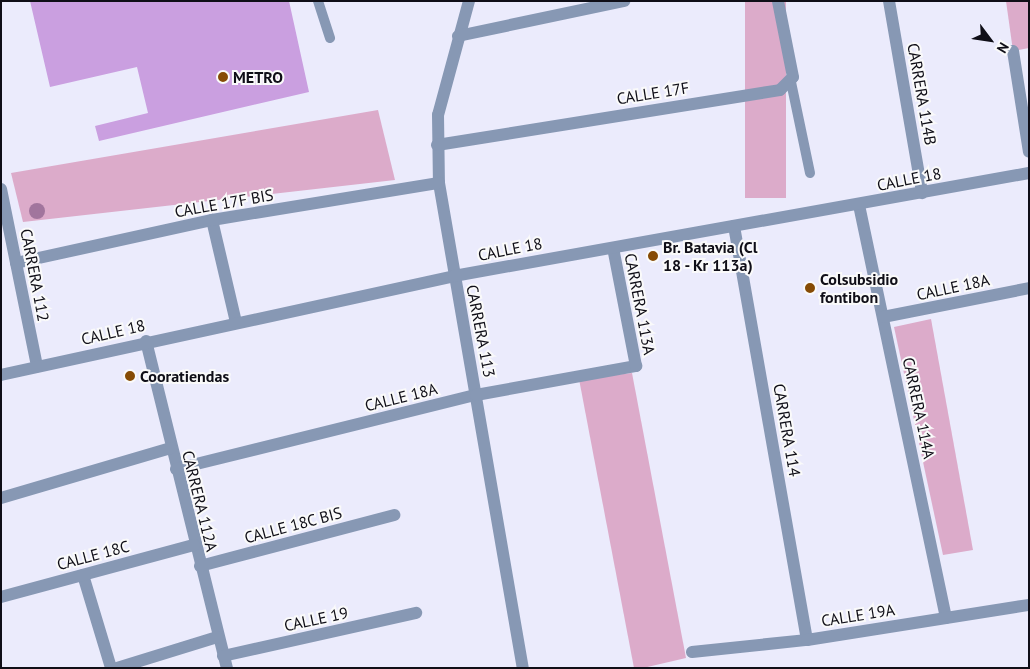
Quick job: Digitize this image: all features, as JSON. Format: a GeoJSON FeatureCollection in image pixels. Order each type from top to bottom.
{"type":"FeatureCollection","features":[{"type":"Feature","properties":{"kind":"street","name":"CARRERA 113"},"geometry":{"type":"LineString","coordinates":[[469,1],[443,84],[437,145],[439,183],[522,668]]}},
{"type":"Feature","properties":{"kind":"street"},"geometry":{"type":"LineString","coordinates":[[778,1],[791,82]]}},
{"type":"Feature","properties":{"kind":"street","name":"CARRERA 114B"},"geometry":{"type":"LineString","coordinates":[[890,1],[922,193]]}},
{"type":"Feature","properties":{"kind":"street"},"geometry":{"type":"LineString","coordinates":[[458,36],[616,2]]}},
{"type":"Feature","properties":{"kind":"street"},"geometry":{"type":"LineString","coordinates":[[1013,51],[1029,152]]}},
{"type":"Feature","properties":{"kind":"street","name":"CALLE 17F"},"geometry":{"type":"LineString","coordinates":[[437,145],[780,90],[791,82]]}},
{"type":"Feature","properties":{"kind":"street","name":"CALLE 18"},"geometry":{"type":"LineString","coordinates":[[1,375],[146,341],[454,276],[1029,174]]}},
{"type":"Feature","properties":{"kind":"street","name":"CALLE 17F BIS"},"geometry":{"type":"LineString","coordinates":[[16,263],[212,220],[439,183]]}},
{"type":"Feature","properties":{"kind":"street","name":"CARRERA 112"},"geometry":{"type":"LineString","coordinates":[[1,189],[5,224],[16,263],[37,366]]}},
{"type":"Feature","properties":{"kind":"street","name":"CARRERA 114A"},"geometry":{"type":"LineString","coordinates":[[859,205],[946,618]]}},
{"type":"Feature","properties":{"kind":"street"},"geometry":{"type":"LineString","coordinates":[[212,220],[236,322]]}},
{"type":"Feature","properties":{"kind":"street","name":"CARRERA 114"},"geometry":{"type":"LineString","coordinates":[[734,226],[807,640]]}},
{"type":"Feature","properties":{"kind":"street","name":"CARRERA 113A"},"geometry":{"type":"LineString","coordinates":[[613,248],[636,366]]}},
{"type":"Feature","properties":{"kind":"street","name":"CALLE 18A"},"geometry":{"type":"LineString","coordinates":[[883,317],[1029,288]]}},
{"type":"Feature","properties":{"kind":"street","name":"CARRERA 112A"},"geometry":{"type":"LineString","coordinates":[[146,341],[194,545],[225,662]]}},
{"type":"Feature","properties":{"kind":"street","name":"CALLE 18A"},"geometry":{"type":"LineString","coordinates":[[176,469],[476,395],[636,366]]}},
{"type":"Feature","properties":{"kind":"street"},"geometry":{"type":"LineString","coordinates":[[1,498],[171,448]]}},
{"type":"Feature","properties":{"kind":"street","name":"CALLE 18C BIS"},"geometry":{"type":"LineString","coordinates":[[200,566],[394,516]]}},
{"type":"Feature","properties":{"kind":"street","name":"CALLE 18C"},"geometry":{"type":"LineString","coordinates":[[1,597],[194,545]]}},
{"type":"Feature","properties":{"kind":"street"},"geometry":{"type":"LineString","coordinates":[[83,575],[111,668]]}},
{"type":"Feature","properties":{"kind":"street","name":"CALLE 19A"},"geometry":{"type":"LineString","coordinates":[[692,652],[807,640],[1029,605]]}},
{"type":"Feature","properties":{"kind":"street","name":"CALLE 19"},"geometry":{"type":"LineString","coordinates":[[225,662],[416,613]]}},
{"type":"Feature","properties":{"kind":"street"},"geometry":{"type":"LineString","coordinates":[[117,668],[217,637]]}},
{"type":"Feature","properties":{"kind":"lane"},"geometry":{"type":"LineString","coordinates":[[318,1],[330,38]]}},
{"type":"Feature","properties":{"kind":"lane"},"geometry":{"type":"LineString","coordinates":[[791,82],[810,173]]}},
{"type":"Feature","properties":{"kind":"shaded area"},"geometry":{"type":"Polygon","coordinates":[[[745,1],[786,1],[786,198],[745,198],[745,1]]]}},
{"type":"Feature","properties":{"kind":"shaded area"},"geometry":{"type":"Polygon","coordinates":[[[1006,1],[1029,1],[1029,48],[1013,51],[1006,1]]]}},
{"type":"Feature","properties":{"kind":"shaded area"},"geometry":{"type":"Polygon","coordinates":[[[378,110],[395,180],[23,222],[11,173],[378,110]]]}},
{"type":"Feature","properties":{"kind":"shaded area"},"geometry":{"type":"Polygon","coordinates":[[[931,319],[973,550],[943,555],[894,327],[931,319]]]}},
{"type":"Feature","properties":{"kind":"shaded area"},"geometry":{"type":"Polygon","coordinates":[[[632,373],[686,658],[643,668],[634,668],[579,379],[632,373]]]}},
{"type":"Feature","properties":{"kind":"building","name":"METRO"},"geometry":{"type":"Polygon","coordinates":[[[30,1],[289,1],[309,92],[99,141],[95,126],[148,113],[137,67],[50,87],[30,1]]]}},
{"type":"Feature","properties":{"kind":"place","name":"METRO"},"geometry":{"type":"Point","coordinates":[223,77]}},
{"type":"Feature","properties":{"kind":"place","name":"Br. Batavia (Cl 18 - Kr 113a)"},"geometry":{"type":"Point","coordinates":[653,256]}},
{"type":"Feature","properties":{"kind":"place","name":"Colsubsidio fontibon"},"geometry":{"type":"Point","coordinates":[810,288]}},
{"type":"Feature","properties":{"kind":"place","name":"Cooratiendas"},"geometry":{"type":"Point","coordinates":[130,376]}}]}
